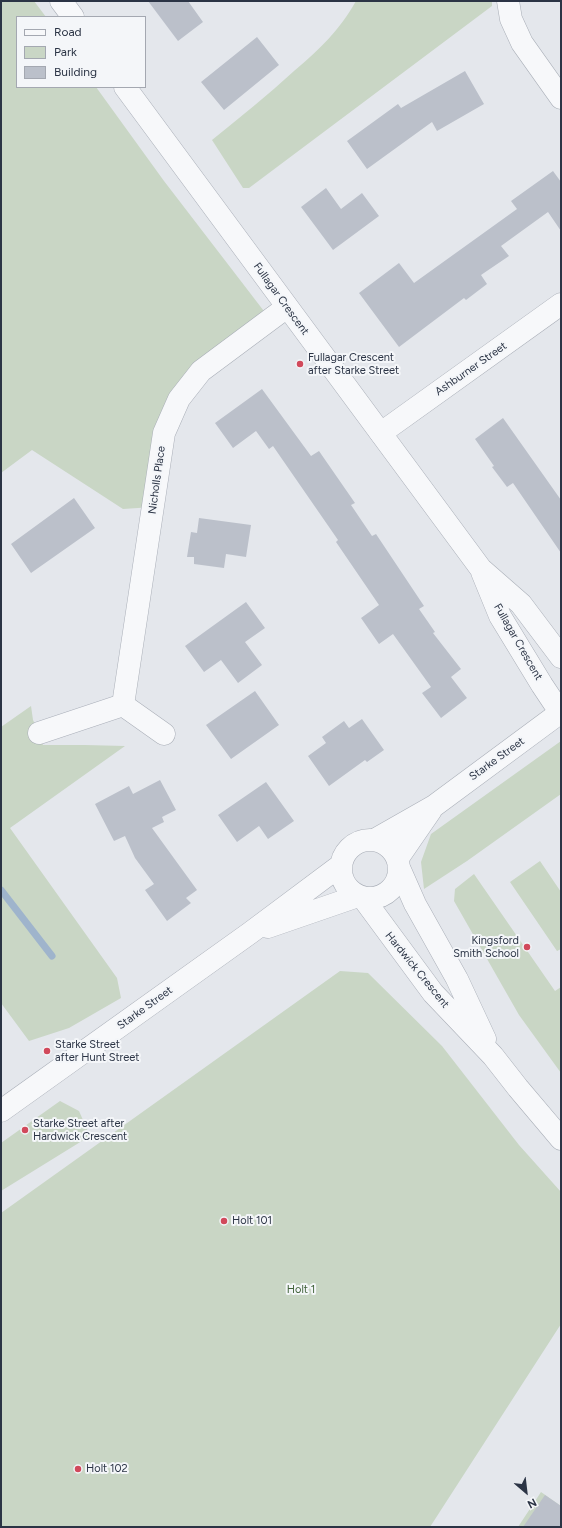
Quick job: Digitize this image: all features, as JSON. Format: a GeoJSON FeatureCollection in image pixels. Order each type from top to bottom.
{"type":"FeatureCollection","features":[{"type":"Feature","properties":{"kind":"street"},"geometry":{"type":"LineString","coordinates":[[61,1],[72,16]]}},
{"type":"Feature","properties":{"kind":"street"},"geometry":{"type":"LineString","coordinates":[[508,1],[511,19],[522,44],[561,98]]}},
{"type":"Feature","properties":{"kind":"street","name":"Fullagar Crescent"},"geometry":{"type":"LineString","coordinates":[[126,88],[481,569],[521,604],[561,657]]}},
{"type":"Feature","properties":{"kind":"street","name":"Ashburner Street"},"geometry":{"type":"LineString","coordinates":[[380,433],[561,304]]}},
{"type":"Feature","properties":{"kind":"street","name":"Nicholls Place"},"geometry":{"type":"LineString","coordinates":[[123,705],[164,433],[179,399],[201,371],[287,307]]}},
{"type":"Feature","properties":{"kind":"street","name":"Fullagar Crescent"},"geometry":{"type":"LineString","coordinates":[[481,569],[500,616],[542,685],[561,712]]}},
{"type":"Feature","properties":{"kind":"street"},"geometry":{"type":"LineString","coordinates":[[40,733],[123,705],[164,734]]}},
{"type":"Feature","properties":{"kind":"street","name":"Starke Street"},"geometry":{"type":"LineString","coordinates":[[376,839],[434,806],[561,712]]}},
{"type":"Feature","properties":{"kind":"street","name":"Starke Street"},"geometry":{"type":"LineString","coordinates":[[399,864],[434,806]]}},
{"type":"Feature","properties":{"kind":"street"},"geometry":{"type":"LineString","coordinates":[[366,839],[376,839],[385,843],[393,850],[399,864],[397,882],[388,892],[376,898],[360,897],[347,887],[342,879],[342,859],[347,850],[355,843],[366,839]]}},
{"type":"Feature","properties":{"kind":"street","name":"Hardwick Crescent"},"geometry":{"type":"LineString","coordinates":[[399,864],[415,904],[457,979],[493,1056]]}},
{"type":"Feature","properties":{"kind":"street","name":"Starke Street"},"geometry":{"type":"LineString","coordinates":[[1,1111],[250,933],[341,865]]}},
{"type":"Feature","properties":{"kind":"street","name":"Starke Street"},"geometry":{"type":"LineString","coordinates":[[250,933],[360,897]]}},
{"type":"Feature","properties":{"kind":"street","name":"Hardwick Crescent"},"geometry":{"type":"LineString","coordinates":[[360,897],[433,993],[493,1056],[561,1139]]}},
{"type":"Feature","properties":{"kind":"green space"},"geometry":{"type":"Polygon","coordinates":[[[1,1],[34,1],[45,16],[16,16],[16,88],[97,88],[164,181],[270,319],[179,399],[153,507],[123,509],[32,450],[1,473],[1,1]]]}},
{"type":"Feature","properties":{"kind":"green space"},"geometry":{"type":"Polygon","coordinates":[[[356,1],[492,1],[492,6],[249,188],[243,188],[212,140],[274,89],[321,47],[343,22],[356,1]]]}},
{"type":"Feature","properties":{"kind":"green space"},"geometry":{"type":"Polygon","coordinates":[[[31,706],[33,720],[43,745],[125,746],[10,828],[117,978],[121,998],[69,1028],[29,1041],[1,1003],[1,727],[31,706]]]}},
{"type":"Feature","properties":{"kind":"green space"},"geometry":{"type":"Polygon","coordinates":[[[561,741],[561,794],[467,861],[424,889],[421,862],[431,834],[561,741]]]}},
{"type":"Feature","properties":{"kind":"green space"},"geometry":{"type":"Polygon","coordinates":[[[540,861],[561,892],[561,949],[557,951],[510,882],[540,861]]]}},
{"type":"Feature","properties":{"kind":"green space"},"geometry":{"type":"Polygon","coordinates":[[[474,874],[555,991],[561,987],[561,1073],[519,1015],[454,901],[455,889],[474,874]]]}},
{"type":"Feature","properties":{"kind":"green space","name":"Holt 1"},"geometry":{"type":"Polygon","coordinates":[[[340,971],[368,973],[442,1046],[519,1145],[561,1192],[561,1324],[430,1527],[1,1527],[1,1213],[340,971]]]}},
{"type":"Feature","properties":{"kind":"green space"},"geometry":{"type":"Polygon","coordinates":[[[60,1101],[79,1111],[90,1136],[1,1191],[1,1143],[60,1101]]]}},
{"type":"Feature","properties":{"kind":"green space"},"geometry":{"type":"Polygon","coordinates":[[[541,1492],[561,1506],[561,1527],[518,1527],[541,1492]]]}},
{"type":"Feature","properties":{"kind":"building"},"geometry":{"type":"Polygon","coordinates":[[[148,1],[188,1],[203,22],[178,41],[148,1]]]}},
{"type":"Feature","properties":{"kind":"building"},"geometry":{"type":"Polygon","coordinates":[[[257,37],[279,65],[224,110],[201,82],[257,37]]]}},
{"type":"Feature","properties":{"kind":"building"},"geometry":{"type":"Polygon","coordinates":[[[465,71],[484,104],[437,131],[432,122],[367,169],[347,141],[398,104],[401,108],[465,71]]]}},
{"type":"Feature","properties":{"kind":"building"},"geometry":{"type":"Polygon","coordinates":[[[553,171],[561,182],[561,231],[548,212],[501,246],[509,256],[481,275],[487,284],[466,300],[464,298],[399,347],[359,293],[399,263],[414,283],[517,209],[511,201],[553,171]]]}},
{"type":"Feature","properties":{"kind":"building"},"geometry":{"type":"Polygon","coordinates":[[[326,188],[341,209],[362,193],[379,216],[333,250],[301,207],[326,188]]]}},
{"type":"Feature","properties":{"kind":"building"},"geometry":{"type":"Polygon","coordinates":[[[262,389],[311,456],[319,451],[355,503],[351,505],[372,536],[376,534],[424,606],[419,609],[435,632],[433,633],[461,669],[451,677],[467,698],[441,718],[422,693],[431,687],[393,634],[379,644],[361,618],[379,605],[336,542],[338,540],[273,446],[269,449],[256,431],[233,448],[215,423],[262,389]]]}},
{"type":"Feature","properties":{"kind":"building"},"geometry":{"type":"Polygon","coordinates":[[[503,418],[561,500],[561,553],[513,483],[507,487],[492,467],[494,466],[475,439],[503,418]]]}},
{"type":"Feature","properties":{"kind":"building"},"geometry":{"type":"Polygon","coordinates":[[[74,498],[95,528],[31,573],[11,544],[74,498]]]}},
{"type":"Feature","properties":{"kind":"building"},"geometry":{"type":"Polygon","coordinates":[[[199,518],[251,525],[246,557],[226,554],[224,568],[194,564],[194,557],[187,557],[191,532],[197,533],[199,518]]]}},
{"type":"Feature","properties":{"kind":"building"},"geometry":{"type":"Polygon","coordinates":[[[246,602],[265,628],[245,642],[262,665],[238,683],[221,660],[204,672],[185,646],[246,602]]]}},
{"type":"Feature","properties":{"kind":"building"},"geometry":{"type":"Polygon","coordinates":[[[255,691],[279,725],[231,759],[206,725],[255,691]]]}},
{"type":"Feature","properties":{"kind":"building"},"geometry":{"type":"Polygon","coordinates":[[[362,719],[384,750],[367,762],[365,760],[329,786],[308,756],[326,743],[322,737],[344,721],[349,728],[362,719]]]}},
{"type":"Feature","properties":{"kind":"building"},"geometry":{"type":"Polygon","coordinates":[[[160,780],[176,810],[162,817],[164,822],[152,828],[197,890],[186,898],[191,903],[167,921],[145,890],[154,884],[135,858],[125,836],[114,841],[95,804],[129,786],[133,794],[160,780]]]}},
{"type":"Feature","properties":{"kind":"building"},"geometry":{"type":"Polygon","coordinates":[[[266,782],[294,821],[268,839],[259,826],[237,842],[218,815],[266,782]]]}},
{"type":"Feature","properties":{"kind":"building"},"geometry":{"type":"Polygon","coordinates":[[[545,1495],[561,1506],[561,1527],[523,1527],[545,1495]]]}},
{"type":"Feature","properties":{"kind":"waterway"},"geometry":{"type":"LineString","coordinates":[[1,890],[52,956]]}},
{"type":"Feature","properties":{"kind":"place","name":"Fullagar Crescent after Starke Street"},"geometry":{"type":"Point","coordinates":[300,364]}},
{"type":"Feature","properties":{"kind":"place","name":"Kingsford Smith School"},"geometry":{"type":"Point","coordinates":[527,947]}},
{"type":"Feature","properties":{"kind":"place","name":"Starke Street after Hunt Street"},"geometry":{"type":"Point","coordinates":[47,1051]}},
{"type":"Feature","properties":{"kind":"place","name":"Starke Street after Hardwick Crescent"},"geometry":{"type":"Point","coordinates":[25,1130]}},
{"type":"Feature","properties":{"kind":"place","name":"Holt 101"},"geometry":{"type":"Point","coordinates":[224,1221]}},
{"type":"Feature","properties":{"kind":"place","name":"Holt 102"},"geometry":{"type":"Point","coordinates":[78,1469]}}]}
